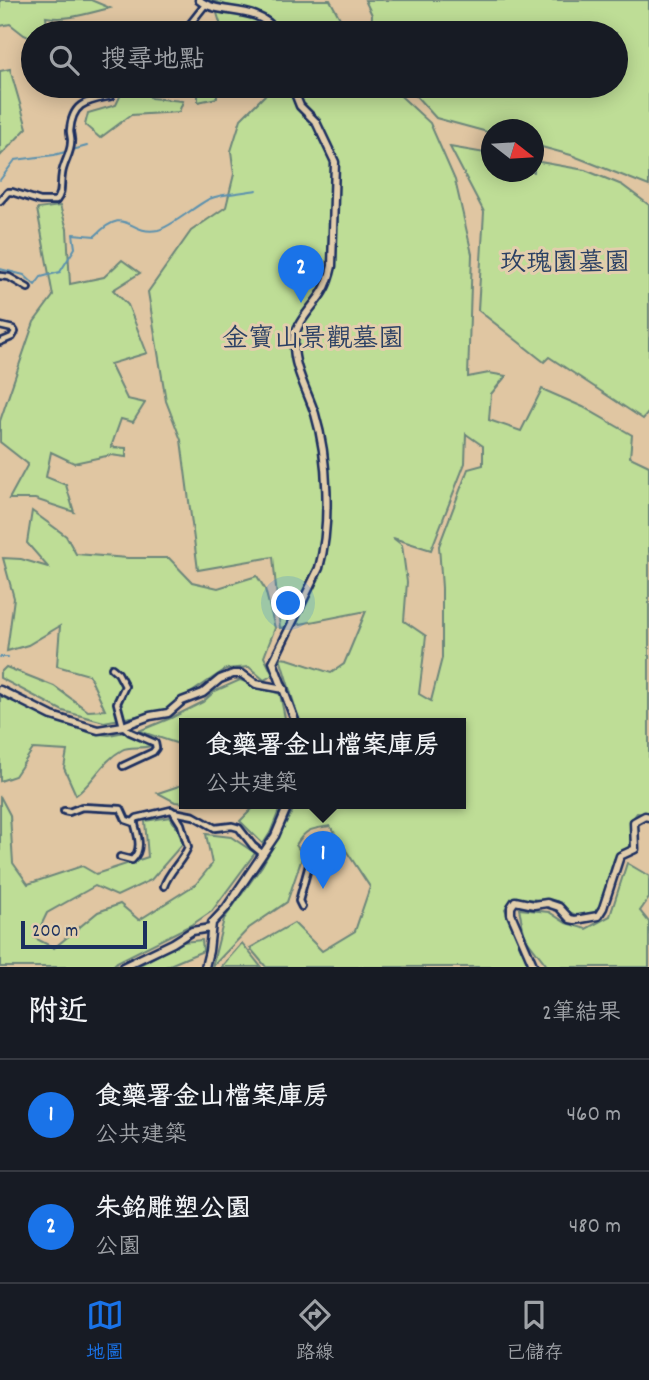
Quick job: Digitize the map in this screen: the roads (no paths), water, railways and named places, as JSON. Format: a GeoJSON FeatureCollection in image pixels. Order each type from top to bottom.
{"type":"FeatureCollection","features":[{"type":"Feature","properties":{"kind":"street"},"geometry":{"type":"LineString","coordinates":[[190,21],[202,2],[240,10],[267,21]]}},
{"type":"Feature","properties":{"kind":"street"},"geometry":{"type":"LineString","coordinates":[[0,201],[12,191],[40,201],[56,201],[61,195],[62,174],[72,145],[70,131],[74,111],[81,103],[102,98]]}},
{"type":"Feature","properties":{"kind":"street"},"geometry":{"type":"LineString","coordinates":[[294,718],[274,662],[319,568],[325,526],[325,482],[321,445],[315,415],[294,355],[295,334],[330,278],[335,197],[333,156],[316,122],[300,106],[297,98]]}},
{"type":"Feature","properties":{"kind":"street"},"geometry":{"type":"LineString","coordinates":[[0,276],[9,276],[28,288]]}},
{"type":"Feature","properties":{"kind":"street"},"geometry":{"type":"LineString","coordinates":[[0,326],[15,332],[12,337],[0,342]]}},
{"type":"Feature","properties":{"kind":"street"},"geometry":{"type":"LineString","coordinates":[[112,668],[125,686],[117,704],[123,726],[155,743],[156,748],[123,766]]}},
{"type":"Feature","properties":{"kind":"street"},"geometry":{"type":"LineString","coordinates":[[0,691],[52,716],[98,730],[168,713],[182,701],[203,693],[220,679],[233,674],[242,674],[256,684],[284,689]]}},
{"type":"Feature","properties":{"kind":"street"},"geometry":{"type":"LineString","coordinates":[[64,811],[82,807],[121,809],[126,820],[135,823]]}},
{"type":"Feature","properties":{"kind":"street"},"geometry":{"type":"LineString","coordinates":[[205,967],[212,923],[226,908],[263,854],[286,809]]}},
{"type":"Feature","properties":{"kind":"street"},"geometry":{"type":"LineString","coordinates":[[120,857],[132,860],[138,855],[135,823],[137,818],[171,810],[194,816],[215,828],[239,828],[263,854]]}},
{"type":"Feature","properties":{"kind":"street"},"geometry":{"type":"LineString","coordinates":[[164,886],[167,875],[180,862],[188,847],[174,812]]}},
{"type":"Feature","properties":{"kind":"street"},"geometry":{"type":"LineString","coordinates":[[534,967],[511,914],[515,901],[534,905],[547,903],[559,907],[570,919],[575,920],[598,916],[620,856],[635,849],[634,822],[645,816],[649,817]]}},
{"type":"Feature","properties":{"kind":"street"},"geometry":{"type":"LineString","coordinates":[[302,906],[299,901],[315,843]]}},
{"type":"Feature","properties":{"kind":"street"},"geometry":{"type":"LineString","coordinates":[[123,967],[192,931],[211,928]]}},
{"type":"Feature","properties":{"kind":"waterway"},"geometry":{"type":"LineString","coordinates":[[0,180],[15,160],[54,155],[87,146]]}},
{"type":"Feature","properties":{"kind":"waterway"},"geometry":{"type":"LineString","coordinates":[[0,269],[24,275],[35,285],[41,277],[60,272],[75,248],[73,234],[95,236],[114,222],[121,221],[148,231],[158,230],[209,199],[257,190]]}},
{"type":"Feature","properties":{"kind":"waterway"},"geometry":{"type":"LineString","coordinates":[[0,657],[8,657]]}},
{"type":"Feature","properties":{"kind":"place","name":"朱銘雕塑公園"},"geometry":{"type":"Point","coordinates":[301,303]}},
{"type":"Feature","properties":{"kind":"place","name":"食藥署金山檔案庫房"},"geometry":{"type":"Point","coordinates":[323,889]}},
{"type":"Feature","properties":{"kind":"park label","name":"玫瑰園墓園"},"geometry":{"type":"Point","coordinates":[565,261]}},
{"type":"Feature","properties":{"kind":"park label","name":"金寶山景觀墓園"},"geometry":{"type":"Point","coordinates":[313,337]}}]}
